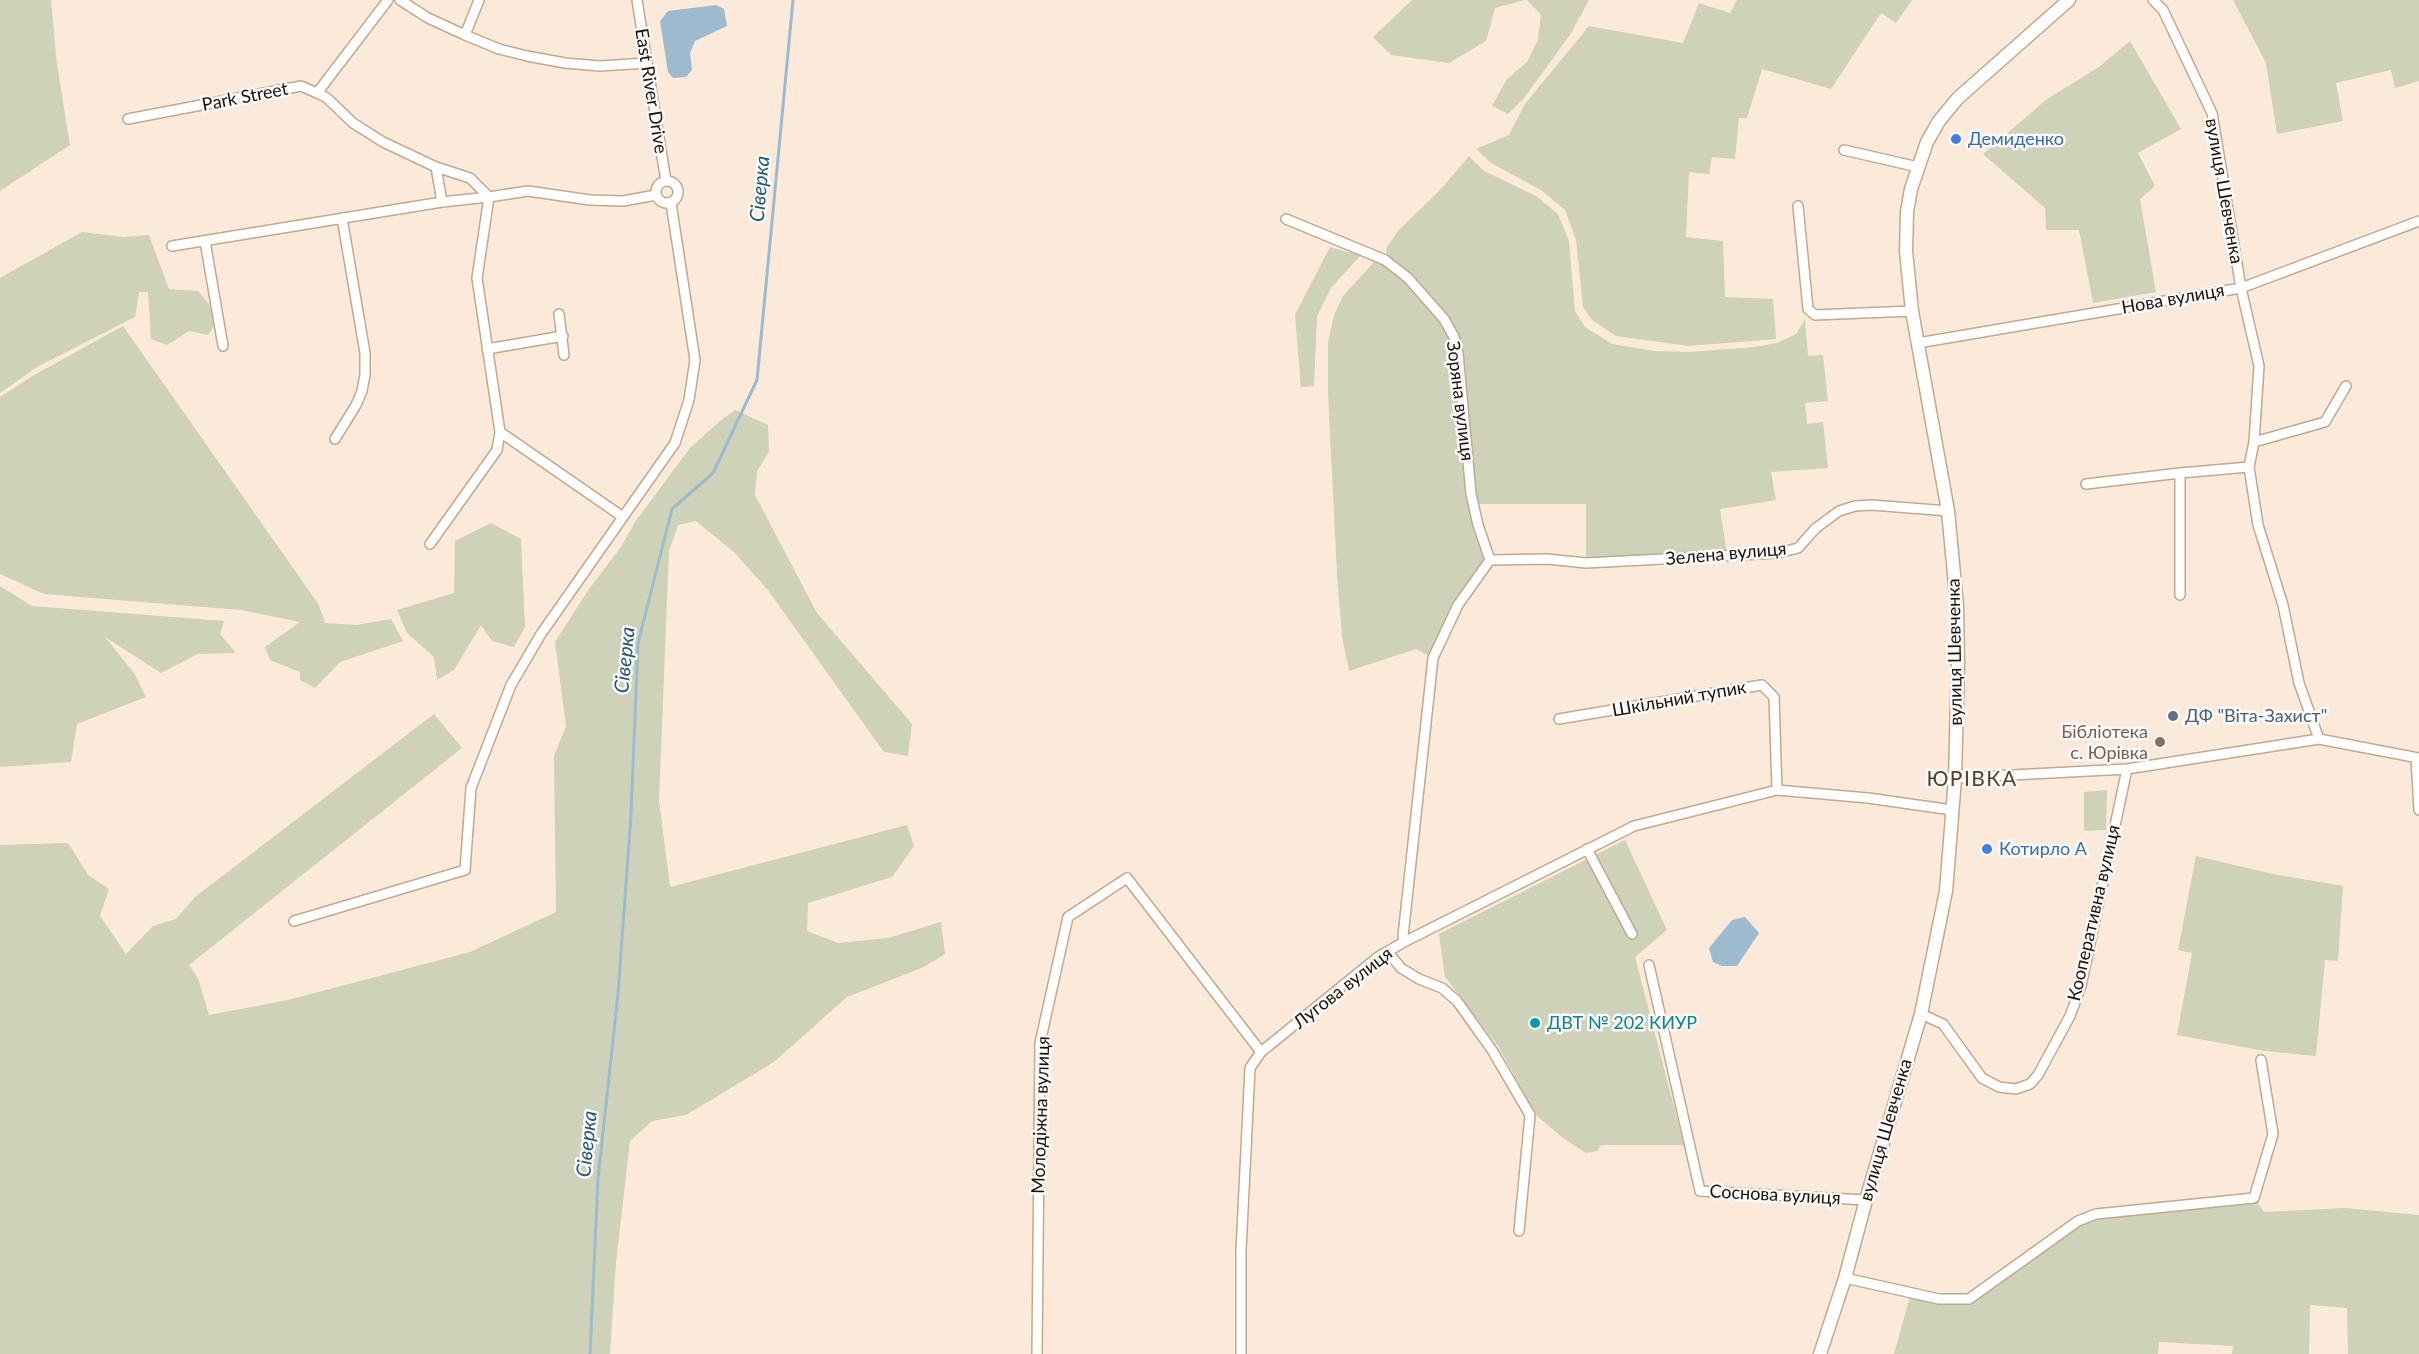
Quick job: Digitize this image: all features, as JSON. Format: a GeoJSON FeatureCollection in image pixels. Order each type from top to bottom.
{"type":"FeatureCollection","features":[{"type":"Feature","properties":{"kind":"street"},"geometry":{"type":"LineString","coordinates":[[388,0],[317,93],[327,98],[353,123],[383,142],[436,167],[470,178],[489,197]]}},
{"type":"Feature","properties":{"kind":"street"},"geometry":{"type":"LineString","coordinates":[[400,0],[428,18],[499,49],[565,63],[600,66],[647,63]]}},
{"type":"Feature","properties":{"kind":"street"},"geometry":{"type":"LineString","coordinates":[[465,35],[479,0]]}},
{"type":"Feature","properties":{"kind":"street","name":"Еаst Rіvеr Drive"},"geometry":{"type":"LineString","coordinates":[[637,0],[666,181]]}},
{"type":"Feature","properties":{"kind":"street","name":"вулиця Шевченка"},"geometry":{"type":"LineString","coordinates":[[1820,1354],[1845,1278],[1921,1014],[1946,891],[1955,778],[1957,606],[1948,511],[1912,311],[1906,251],[1907,212],[1918,167],[1927,142],[1939,122],[1958,98],[2060,11],[2069,0]]}},
{"type":"Feature","properties":{"kind":"street","name":"вулиця Шевченка"},"geometry":{"type":"LineString","coordinates":[[2153,0],[2163,10],[2212,113],[2241,288],[2259,366],[2254,442],[2249,467]]}},
{"type":"Feature","properties":{"kind":"street","name":"Park Street"},"geometry":{"type":"LineString","coordinates":[[128,119],[301,86],[317,93]]}},
{"type":"Feature","properties":{"kind":"street"},"geometry":{"type":"LineString","coordinates":[[1844,150],[1918,167]]}},
{"type":"Feature","properties":{"kind":"street"},"geometry":{"type":"LineString","coordinates":[[436,167],[441,202]]}},
{"type":"Feature","properties":{"kind":"street"},"geometry":{"type":"LineString","coordinates":[[666,181],[673,182],[679,191],[677,198],[671,203],[660,202],[656,195],[659,184],[666,181]]}},
{"type":"Feature","properties":{"kind":"street"},"geometry":{"type":"LineString","coordinates":[[172,246],[441,202],[528,191],[590,200],[623,201],[656,195]]}},
{"type":"Feature","properties":{"kind":"street"},"geometry":{"type":"LineString","coordinates":[[429,544],[497,450],[500,432],[477,278],[489,197]]}},
{"type":"Feature","properties":{"kind":"street"},"geometry":{"type":"LineString","coordinates":[[294,921],[465,870],[471,788],[511,685],[541,634],[675,443],[689,400],[695,360],[671,203]]}},
{"type":"Feature","properties":{"kind":"street"},"geometry":{"type":"LineString","coordinates":[[1798,206],[1808,309],[1815,315],[1912,311]]}},
{"type":"Feature","properties":{"kind":"street"},"geometry":{"type":"LineString","coordinates":[[334,439],[356,405],[362,392],[365,375],[365,353],[342,218]]}},
{"type":"Feature","properties":{"kind":"street","name":"Зоряна вулиця"},"geometry":{"type":"LineString","coordinates":[[1286,219],[1385,260],[1408,278],[1444,319],[1454,337],[1458,353],[1471,494],[1478,525],[1490,560]]}},
{"type":"Feature","properties":{"kind":"street"},"geometry":{"type":"LineString","coordinates":[[2406,227],[2419,221]]}},
{"type":"Feature","properties":{"kind":"street"},"geometry":{"type":"LineString","coordinates":[[2406,227],[2419,232]]}},
{"type":"Feature","properties":{"kind":"street","name":"Нова вулиця"},"geometry":{"type":"LineString","coordinates":[[1918,343],[2241,288],[2406,227]]}},
{"type":"Feature","properties":{"kind":"street"},"geometry":{"type":"LineString","coordinates":[[204,241],[223,346]]}},
{"type":"Feature","properties":{"kind":"street"},"geometry":{"type":"LineString","coordinates":[[559,314],[564,355]]}},
{"type":"Feature","properties":{"kind":"street"},"geometry":{"type":"LineString","coordinates":[[487,348],[563,336]]}},
{"type":"Feature","properties":{"kind":"street"},"geometry":{"type":"LineString","coordinates":[[2254,442],[2325,423],[2346,386]]}},
{"type":"Feature","properties":{"kind":"street"},"geometry":{"type":"LineString","coordinates":[[500,432],[623,517]]}},
{"type":"Feature","properties":{"kind":"street"},"geometry":{"type":"LineString","coordinates":[[2086,484],[2249,467],[2258,525],[2283,604],[2299,682],[2319,739]]}},
{"type":"Feature","properties":{"kind":"street"},"geometry":{"type":"LineString","coordinates":[[2180,473],[2180,595]]}},
{"type":"Feature","properties":{"kind":"street","name":"Зелена вулиця"},"geometry":{"type":"LineString","coordinates":[[1490,560],[1547,559],[1586,563],[1778,553],[1798,548],[1816,528],[1839,511],[1855,506],[1872,505],[1948,511]]}},
{"type":"Feature","properties":{"kind":"street"},"geometry":{"type":"LineString","coordinates":[[1404,942],[1433,658],[1458,605],[1490,560]]}},
{"type":"Feature","properties":{"kind":"street","name":"Шкільний тупик"},"geometry":{"type":"LineString","coordinates":[[1559,719],[1762,685],[1774,697],[1777,790]]}},
{"type":"Feature","properties":{"kind":"street"},"geometry":{"type":"LineString","coordinates":[[1955,778],[2127,769],[2319,739],[2417,758],[2419,810]]}},
{"type":"Feature","properties":{"kind":"street","name":"Кооперативна вулиця"},"geometry":{"type":"LineString","coordinates":[[1921,1014],[1943,1024],[1982,1078],[1999,1087],[2016,1089],[2030,1084],[2070,1016],[2081,986],[2127,769]]}},
{"type":"Feature","properties":{"kind":"street","name":"Лугова вулиця"},"geometry":{"type":"LineString","coordinates":[[1241,1354],[1241,1250],[1250,1068],[1262,1052],[1378,957],[1634,826],[1777,790],[1868,798],[1952,810]]}},
{"type":"Feature","properties":{"kind":"street"},"geometry":{"type":"LineString","coordinates":[[1587,849],[1632,934]]}},
{"type":"Feature","properties":{"kind":"street","name":"Молодіжна вулиця"},"geometry":{"type":"LineString","coordinates":[[1037,1354],[1040,1043],[1068,917],[1127,878],[1262,1052]]}},
{"type":"Feature","properties":{"kind":"street"},"geometry":{"type":"LineString","coordinates":[[1388,952],[1401,968],[1419,979],[1442,988],[1457,1001],[1492,1050],[1530,1114],[1519,1231]]}},
{"type":"Feature","properties":{"kind":"street","name":"Соснова вулиця"},"geometry":{"type":"LineString","coordinates":[[1649,965],[1700,1191],[1866,1200]]}},
{"type":"Feature","properties":{"kind":"street"},"geometry":{"type":"LineString","coordinates":[[1845,1278],[1939,1299],[1969,1299],[2078,1221],[2096,1214],[2254,1198],[2272,1134],[2261,1060]]}},
{"type":"Feature","properties":{"kind":"green space"},"geometry":{"type":"Polygon","coordinates":[[[0,0],[51,0],[57,65],[70,145],[0,191],[0,0]]]}},
{"type":"Feature","properties":{"kind":"green space"},"geometry":{"type":"Polygon","coordinates":[[[1412,0],[1525,0],[1495,8],[1486,41],[1449,63],[1391,55],[1373,37],[1412,0]]]}},
{"type":"Feature","properties":{"kind":"green space"},"geometry":{"type":"Polygon","coordinates":[[[1527,0],[1589,0],[1570,35],[1524,98],[1508,114],[1492,106],[1507,79],[1527,62],[1538,40],[1541,15],[1527,0]]]}},
{"type":"Feature","properties":{"kind":"green space"},"geometry":{"type":"Polygon","coordinates":[[[1737,0],[1912,0],[1896,23],[1881,13],[1831,89],[1762,69],[1747,118],[1739,118],[1735,159],[1712,157],[1709,174],[1689,172],[1686,237],[1723,241],[1725,297],[1773,299],[1776,339],[1689,346],[1616,336],[1592,320],[1583,307],[1576,240],[1565,210],[1541,190],[1491,163],[1476,149],[1509,135],[1525,104],[1589,26],[1683,43],[1699,3],[1730,13],[1737,0]]]}},
{"type":"Feature","properties":{"kind":"green space"},"geometry":{"type":"Polygon","coordinates":[[[2233,0],[2419,0],[2419,81],[2395,88],[2391,70],[2336,83],[2343,121],[2277,134],[2266,63],[2233,0]]]}},
{"type":"Feature","properties":{"kind":"green space"},"geometry":{"type":"Polygon","coordinates":[[[2130,41],[2181,129],[2138,153],[2155,186],[2140,199],[2156,292],[2093,303],[2079,230],[2046,230],[2045,208],[1983,154],[2047,99],[2099,67],[2130,41]]]}},
{"type":"Feature","properties":{"kind":"green space"},"geometry":{"type":"Polygon","coordinates":[[[1469,156],[1484,171],[1536,196],[1558,214],[1569,241],[1575,311],[1585,327],[1612,344],[1655,351],[1688,352],[1754,347],[1777,343],[1796,334],[1805,319],[1808,356],[1823,355],[1828,401],[1805,403],[1807,424],[1823,422],[1828,468],[1771,472],[1776,500],[1720,509],[1727,554],[1586,563],[1586,504],[1477,504],[1490,560],[1458,605],[1433,658],[1416,649],[1349,671],[1342,636],[1337,575],[1328,393],[1328,343],[1334,315],[1343,296],[1374,262],[1361,255],[1331,288],[1317,316],[1314,386],[1301,387],[1295,315],[1330,247],[1350,253],[1355,246],[1385,260],[1387,247],[1398,231],[1441,189],[1469,156]]]}},
{"type":"Feature","properties":{"kind":"green space"},"geometry":{"type":"Polygon","coordinates":[[[82,232],[123,237],[149,235],[169,289],[198,291],[209,304],[215,324],[208,335],[189,331],[167,345],[151,339],[148,292],[139,292],[135,317],[37,367],[0,393],[0,278],[82,232]]]}},
{"type":"Feature","properties":{"kind":"green space"},"geometry":{"type":"Polygon","coordinates":[[[123,326],[319,605],[325,623],[356,625],[391,619],[403,641],[340,662],[315,688],[300,680],[300,672],[270,660],[265,647],[300,622],[241,610],[44,594],[0,574],[0,397],[34,375],[123,326]]]}},
{"type":"Feature","properties":{"kind":"green space"},"geometry":{"type":"Polygon","coordinates":[[[735,410],[768,425],[769,452],[757,471],[755,495],[817,613],[912,724],[908,756],[884,752],[767,589],[735,553],[696,521],[678,525],[669,551],[659,800],[670,887],[907,825],[914,846],[892,877],[808,903],[807,931],[838,943],[888,938],[941,922],[945,954],[924,967],[847,997],[774,1062],[686,1115],[652,1121],[630,1141],[616,1262],[610,1354],[0,1354],[0,845],[68,843],[88,875],[109,889],[100,916],[126,954],[153,926],[176,919],[195,897],[434,714],[462,748],[189,965],[198,978],[209,1015],[288,1000],[470,952],[556,912],[554,756],[566,726],[555,642],[589,589],[621,547],[635,522],[690,448],[735,410]]]}},
{"type":"Feature","properties":{"kind":"green space"},"geometry":{"type":"Polygon","coordinates":[[[491,523],[521,539],[525,627],[514,647],[492,641],[481,625],[454,670],[437,680],[434,657],[407,633],[397,610],[454,593],[455,541],[491,523]]]}},
{"type":"Feature","properties":{"kind":"green space"},"geometry":{"type":"Polygon","coordinates":[[[0,586],[32,606],[224,621],[220,634],[236,653],[198,654],[161,673],[105,637],[134,673],[146,697],[77,724],[71,762],[0,767],[0,586]]]}},
{"type":"Feature","properties":{"kind":"green space"},"geometry":{"type":"Polygon","coordinates":[[[2107,790],[2106,830],[2084,831],[2084,792],[2107,790]]]}},
{"type":"Feature","properties":{"kind":"green space"},"geometry":{"type":"Polygon","coordinates":[[[1625,840],[1667,930],[1635,957],[1684,1145],[1601,1145],[1597,1151],[1586,1153],[1563,1138],[1536,1115],[1498,1046],[1445,977],[1439,934],[1625,840]]]}},
{"type":"Feature","properties":{"kind":"green space"},"geometry":{"type":"Polygon","coordinates":[[[2196,856],[2273,874],[2343,886],[2338,961],[2325,960],[2316,1056],[2265,1051],[2177,1035],[2192,953],[2178,950],[2196,856]]]}},
{"type":"Feature","properties":{"kind":"green space"},"geometry":{"type":"Polygon","coordinates":[[[2254,1198],[2264,1212],[2345,1208],[2419,1215],[2419,1354],[2348,1354],[2347,1308],[2310,1305],[2309,1354],[2232,1354],[2233,1346],[2159,1342],[2158,1354],[1894,1354],[1911,1293],[1969,1299],[2096,1214],[2254,1198]]]}},
{"type":"Feature","properties":{"kind":"water"},"geometry":{"type":"Polygon","coordinates":[[[716,5],[724,9],[727,26],[695,41],[690,53],[692,70],[686,77],[673,78],[668,72],[660,21],[668,11],[716,5]]]}},
{"type":"Feature","properties":{"kind":"water"},"geometry":{"type":"Polygon","coordinates":[[[1745,917],[1759,933],[1737,966],[1722,966],[1713,962],[1709,948],[1732,920],[1745,917]]]}},
{"type":"Feature","properties":{"kind":"waterway","name":"Сіверка"},"geometry":{"type":"LineString","coordinates":[[590,1354],[598,1178],[618,994],[631,815],[638,643],[672,509],[713,473],[757,380],[793,0]]}},
{"type":"Feature","properties":{"kind":"place","name":"Демиденко"},"geometry":{"type":"Point","coordinates":[1956,139]}},
{"type":"Feature","properties":{"kind":"place","name":"ДФ \"Віта-Захист\""},"geometry":{"type":"Point","coordinates":[2173,716]}},
{"type":"Feature","properties":{"kind":"place","name":"Бібліотека с. Юрівка"},"geometry":{"type":"Point","coordinates":[2160,742]}},
{"type":"Feature","properties":{"kind":"place","name":"Котирло А"},"geometry":{"type":"Point","coordinates":[1987,849]}},
{"type":"Feature","properties":{"kind":"place","name":"ДВТ № 202 КИУР"},"geometry":{"type":"Point","coordinates":[1535,1023]}},
{"type":"Feature","properties":{"kind":"district","name":"ЮРІВКА"},"geometry":{"type":"Point","coordinates":[1972,779]}}]}
